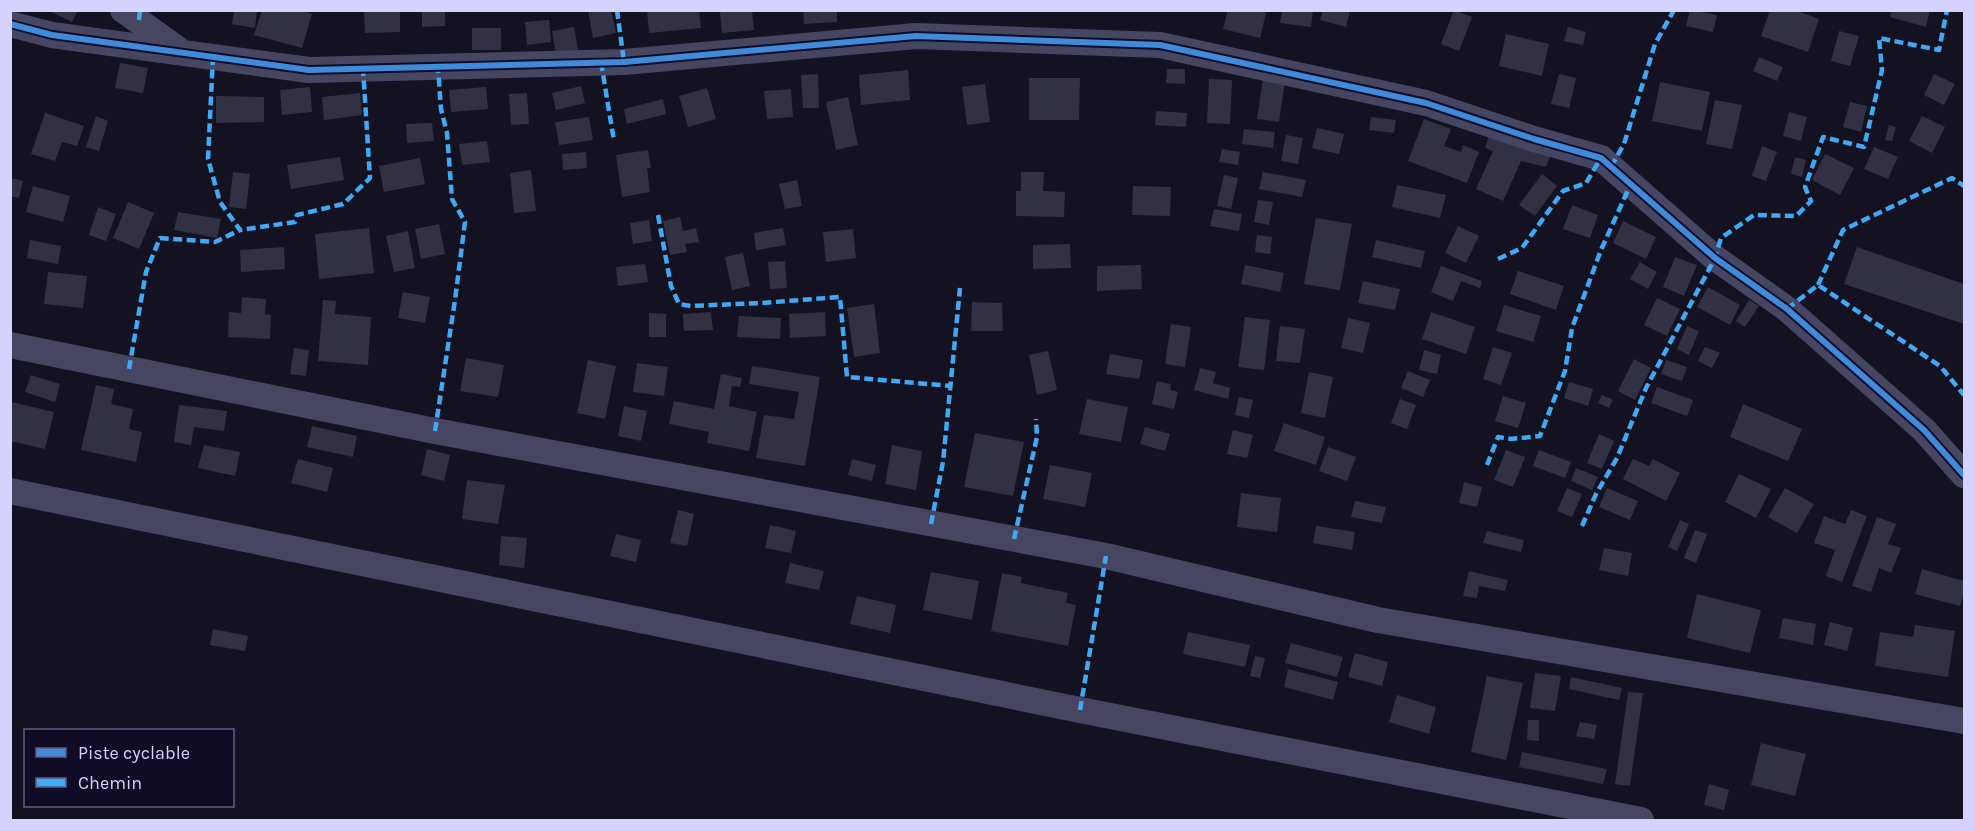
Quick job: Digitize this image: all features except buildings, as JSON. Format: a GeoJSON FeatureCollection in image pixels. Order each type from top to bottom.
{"type":"FeatureCollection","features":[{"type":"Feature","properties":{"kind":"street"},"geometry":{"type":"LineString","coordinates":[[123,10],[180,51]]}},
{"type":"Feature","properties":{"kind":"street"},"geometry":{"type":"LineString","coordinates":[[10,24],[52,35],[309,70],[624,62],[916,36],[1160,45],[1426,103],[1534,139],[1601,158],[1715,258],[1778,302],[1804,324],[1924,430],[1965,475]]}},
{"type":"Feature","properties":{"kind":"street"},"geometry":{"type":"LineString","coordinates":[[10,345],[435,431],[1106,556],[1378,620],[1965,721]]}},
{"type":"Feature","properties":{"kind":"street"},"geometry":{"type":"LineString","coordinates":[[10,491],[1080,710],[1641,820]]}},
{"type":"Feature","properties":{"kind":"marked path"},"geometry":{"type":"LineString","coordinates":[[139,20],[140,10]]}},
{"type":"Feature","properties":{"kind":"marked path"},"geometry":{"type":"LineString","coordinates":[[617,10],[624,62]]}},
{"type":"Feature","properties":{"kind":"marked path"},"geometry":{"type":"LineString","coordinates":[[1611,167],[1624,144],[1655,44],[1674,10]]}},
{"type":"Feature","properties":{"kind":"marked path"},"geometry":{"type":"LineString","coordinates":[[1582,526],[1596,494],[1617,458],[1646,388],[1715,258],[1721,238],[1754,215],[1796,216],[1811,201],[1805,187],[1823,137],[1864,147],[1882,70],[1879,38],[1939,50],[1947,10]]}},
{"type":"Feature","properties":{"kind":"marked path"},"geometry":{"type":"LineString","coordinates":[[213,56],[208,159],[220,202],[240,230],[295,222],[297,215],[343,204],[370,178],[363,69]]}},
{"type":"Feature","properties":{"kind":"marked path"},"geometry":{"type":"LineString","coordinates":[[601,62],[614,141]]}},
{"type":"Feature","properties":{"kind":"marked path"},"geometry":{"type":"LineString","coordinates":[[435,431],[465,222],[452,199],[447,133],[441,109],[438,68]]}},
{"type":"Feature","properties":{"kind":"marked path"},"geometry":{"type":"LineString","coordinates":[[1498,259],[1522,248],[1563,191],[1586,183],[1601,158]]}},
{"type":"Feature","properties":{"kind":"marked path"},"geometry":{"type":"LineString","coordinates":[[1818,285],[1843,230],[1952,178],[1964,186]]}},
{"type":"Feature","properties":{"kind":"marked path"},"geometry":{"type":"LineString","coordinates":[[1487,465],[1498,437],[1511,439],[1540,436],[1565,371],[1572,328],[1601,250],[1628,190],[1634,187]]}},
{"type":"Feature","properties":{"kind":"marked path"},"geometry":{"type":"LineString","coordinates":[[658,215],[671,286],[679,304],[691,306],[761,303],[840,297],[847,377],[951,386]]}},
{"type":"Feature","properties":{"kind":"marked path"},"geometry":{"type":"LineString","coordinates":[[129,369],[146,272],[160,238],[215,242],[240,230]]}},
{"type":"Feature","properties":{"kind":"marked path"},"geometry":{"type":"LineString","coordinates":[[1787,309],[1818,285],[1940,366],[1964,395]]}},
{"type":"Feature","properties":{"kind":"marked path"},"geometry":{"type":"LineString","coordinates":[[931,524],[943,462],[960,288]]}},
{"type":"Feature","properties":{"kind":"marked path"},"geometry":{"type":"LineString","coordinates":[[1014,539],[1037,437],[1036,419]]}},
{"type":"Feature","properties":{"kind":"marked path"},"geometry":{"type":"LineString","coordinates":[[1080,710],[1106,556]]}},
{"type":"Feature","properties":{"kind":"cycle path"},"geometry":{"type":"LineString","coordinates":[[10,24],[52,35],[309,70],[624,62],[916,36],[1160,45],[1426,103],[1534,139],[1601,158],[1715,258],[1787,309],[1924,430],[1964,475]]}}]}
